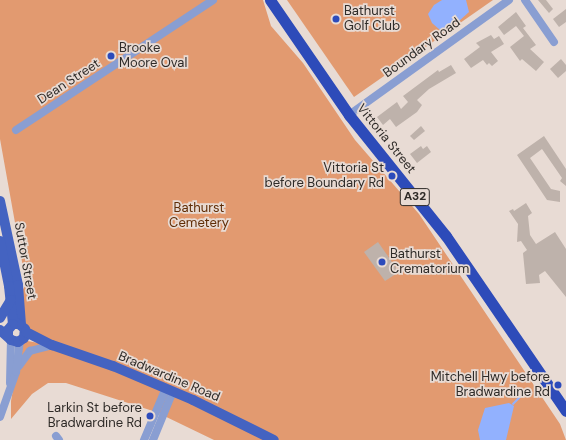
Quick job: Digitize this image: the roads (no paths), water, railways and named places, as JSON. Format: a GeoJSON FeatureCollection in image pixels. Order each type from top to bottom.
{"type":"FeatureCollection","features":[{"type":"Feature","properties":{"kind":"highway","name":"Vittoria Street"},"geometry":{"type":"LineString","coordinates":[[270,0],[349,115],[446,236],[566,411]]}},
{"type":"Feature","properties":{"kind":"main road","name":"Suttor Street"},"geometry":{"type":"LineString","coordinates":[[0,201],[18,285],[15,333]]}},
{"type":"Feature","properties":{"kind":"main road","name":"Suttor Street"},"geometry":{"type":"LineString","coordinates":[[0,241],[11,298],[15,333]]}},
{"type":"Feature","properties":{"kind":"main road"},"geometry":{"type":"LineString","coordinates":[[0,318],[7,310],[11,298]]}},
{"type":"Feature","properties":{"kind":"main road","name":"Bradwardine Road"},"geometry":{"type":"LineString","coordinates":[[0,323],[15,333],[170,390],[274,440]]}},
{"type":"Feature","properties":{"kind":"street","name":"Dean Street"},"geometry":{"type":"LineString","coordinates":[[16,130],[213,0]]}},
{"type":"Feature","properties":{"kind":"street","name":"Boundary Road"},"geometry":{"type":"LineString","coordinates":[[349,115],[509,0]]}},
{"type":"Feature","properties":{"kind":"street"},"geometry":{"type":"LineString","coordinates":[[525,0],[554,42]]}},
{"type":"Feature","properties":{"kind":"street","name":"Suttor Street"},"geometry":{"type":"LineString","coordinates":[[0,417],[16,372],[15,333]]}},
{"type":"Feature","properties":{"kind":"street","name":"Suttor Street"},"geometry":{"type":"LineString","coordinates":[[10,386],[15,333]]}},
{"type":"Feature","properties":{"kind":"street"},"geometry":{"type":"LineString","coordinates":[[16,372],[20,361],[30,352],[52,346]]}},
{"type":"Feature","properties":{"kind":"street"},"geometry":{"type":"LineString","coordinates":[[144,440],[170,390]]}},
{"type":"Feature","properties":{"kind":"street"},"geometry":{"type":"LineString","coordinates":[[153,440],[170,390]]}},
{"type":"Feature","properties":{"kind":"water"},"geometry":{"type":"Polygon","coordinates":[[[442,0],[466,0],[469,12],[459,21],[440,30],[432,23],[428,14],[434,5],[442,0]]]}},
{"type":"Feature","properties":{"kind":"water"},"geometry":{"type":"Polygon","coordinates":[[[509,403],[514,406],[506,440],[480,440],[478,430],[485,408],[509,403]]]}},
{"type":"Feature","properties":{"kind":"waterway"},"geometry":{"type":"LineString","coordinates":[[513,404],[524,393]]}},
{"type":"Feature","properties":{"kind":"place","name":"Bathurst Golf Club"},"geometry":{"type":"Point","coordinates":[336,19]}},
{"type":"Feature","properties":{"kind":"place","name":"Brooke Moore Oval"},"geometry":{"type":"Point","coordinates":[111,56]}},
{"type":"Feature","properties":{"kind":"place","name":"Vittoria St before Boundary Rd"},"geometry":{"type":"Point","coordinates":[392,176]}},
{"type":"Feature","properties":{"kind":"place","name":"Bathurst Crematorium"},"geometry":{"type":"Point","coordinates":[382,262]}},
{"type":"Feature","properties":{"kind":"place","name":"Mitchell Hwy before Bradwardine Rd"},"geometry":{"type":"Point","coordinates":[558,385]}},
{"type":"Feature","properties":{"kind":"place","name":"Larkin St before Bradwardine Rd"},"geometry":{"type":"Point","coordinates":[150,416]}},
{"type":"Feature","properties":{"kind":"park label","name":"Bathurst Cemetery"},"geometry":{"type":"Point","coordinates":[199,216]}}]}
